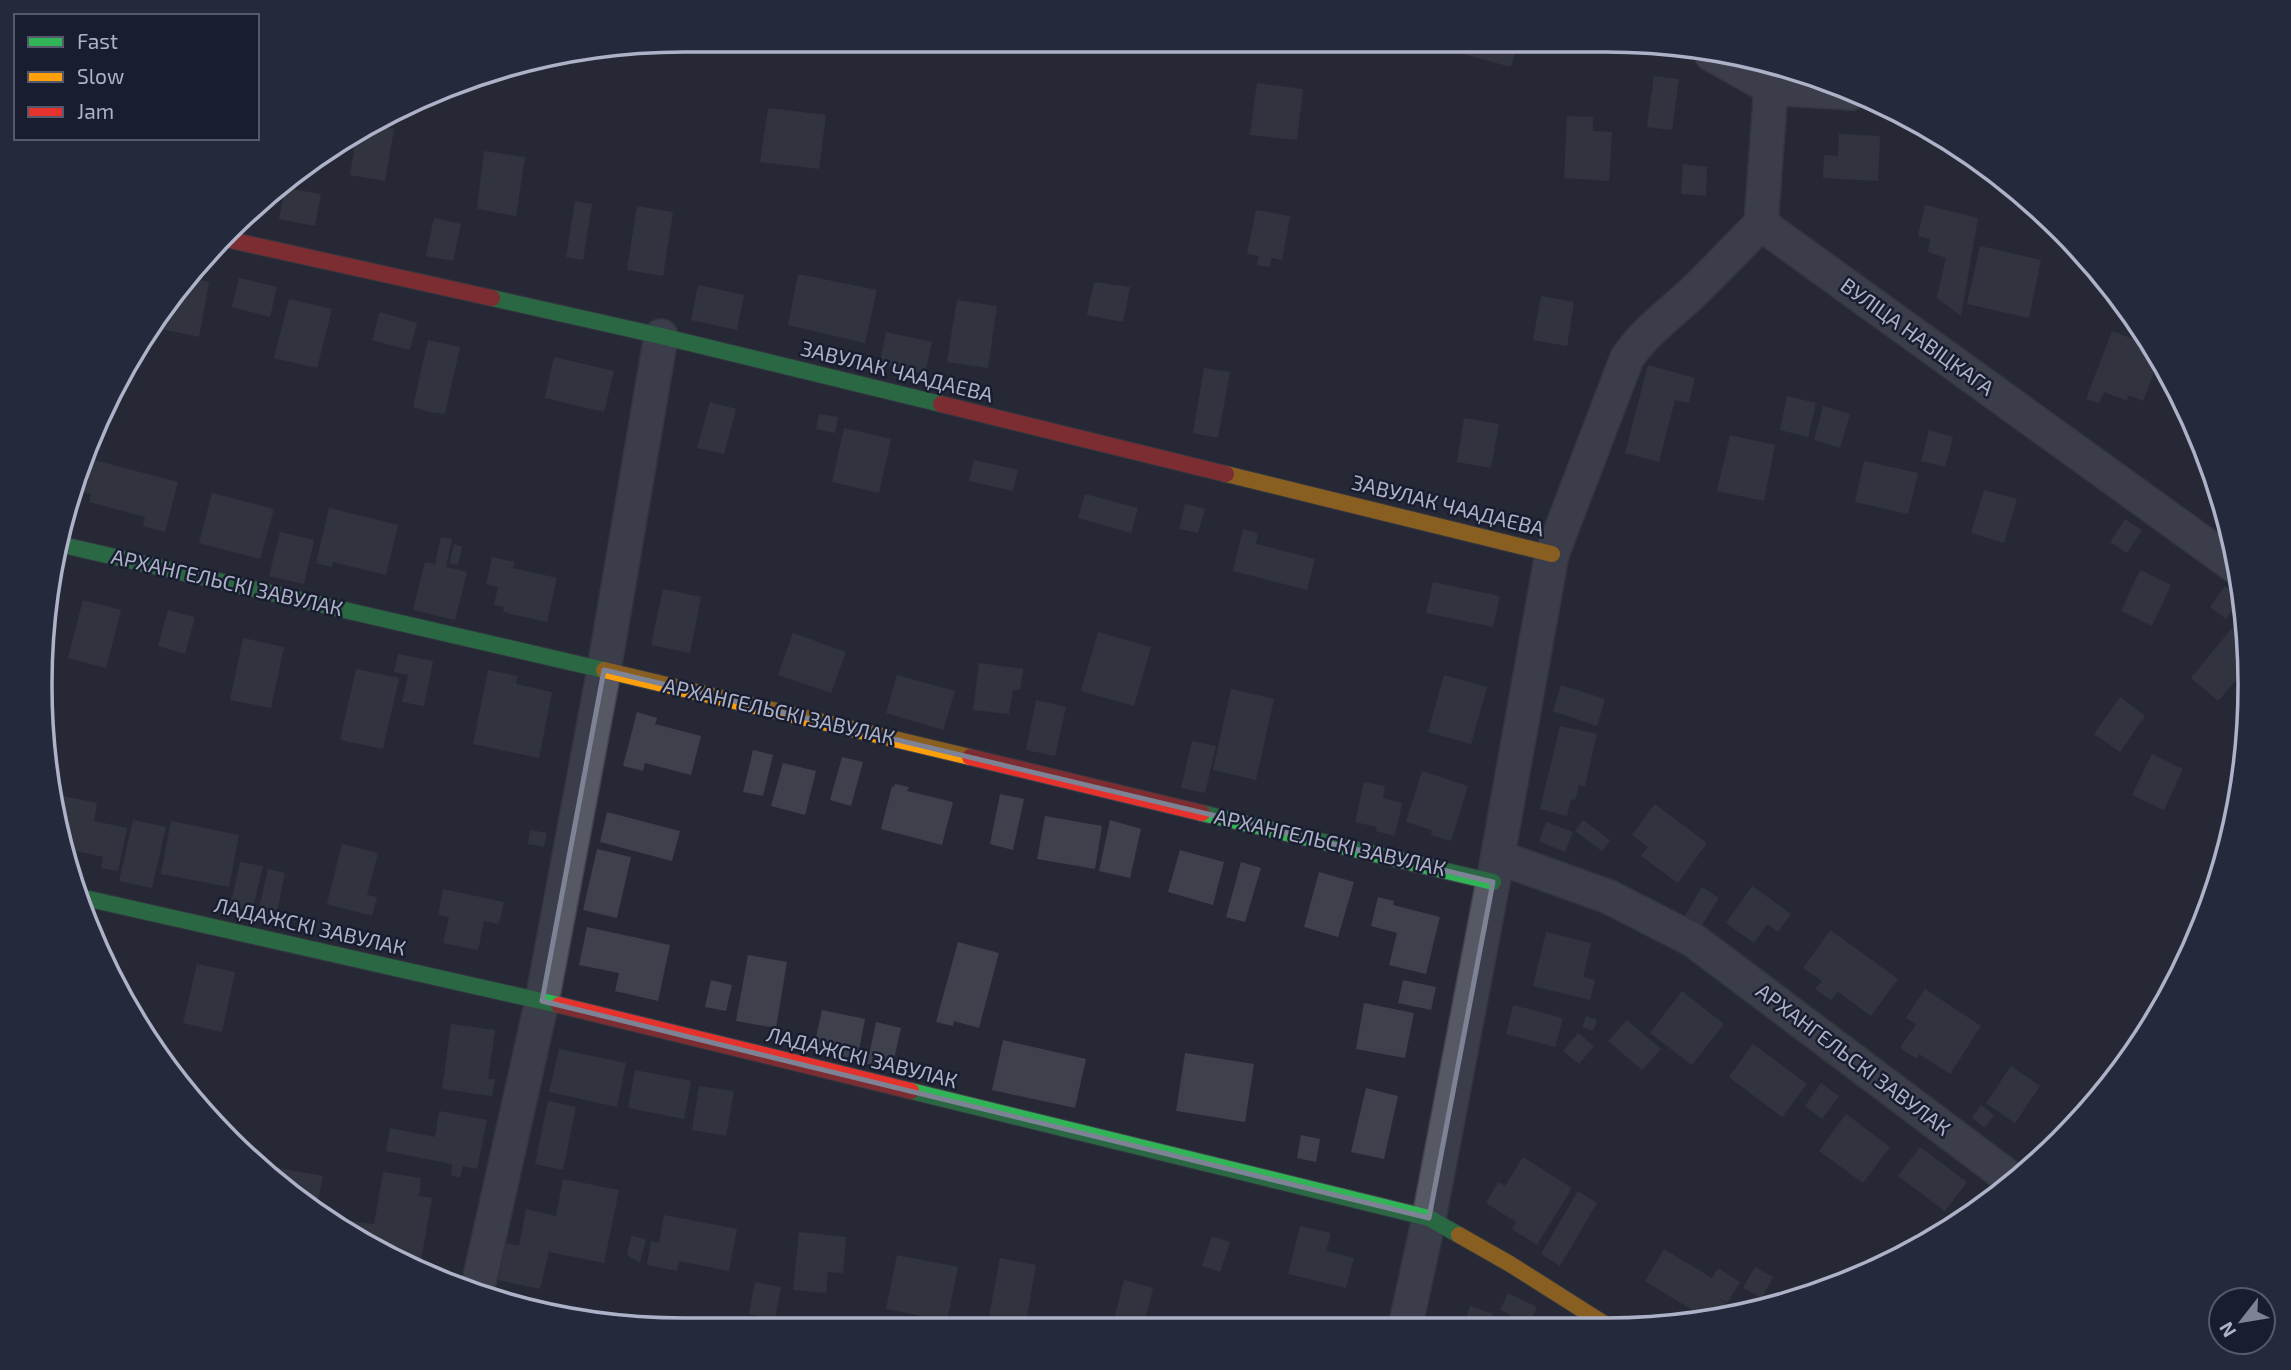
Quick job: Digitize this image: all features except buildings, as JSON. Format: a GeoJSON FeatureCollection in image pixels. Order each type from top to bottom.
{"type":"FeatureCollection","features":[{"type":"Feature","properties":{"kind":"street"},"geometry":{"type":"LineString","coordinates":[[1731,66],[1771,88],[1823,91]]}},
{"type":"Feature","properties":{"kind":"street"},"geometry":{"type":"LineString","coordinates":[[1407,1318],[1429,1218],[1495,870],[1552,554],[1627,358],[1639,340],[1687,297],[1760,224],[1771,88]]}},
{"type":"Feature","properties":{"kind":"street","name":"ВУЛІЦА НАВІЦКАГА"},"geometry":{"type":"LineString","coordinates":[[1760,224],[2225,559]]}},
{"type":"Feature","properties":{"kind":"street","name":"ЗАВУЛАК ЧААДАЕВА"},"geometry":{"type":"LineString","coordinates":[[235,241],[661,336],[1552,554]]}},
{"type":"Feature","properties":{"kind":"street"},"geometry":{"type":"LineString","coordinates":[[479,1283],[542,1002],[604,670],[661,336]]}},
{"type":"Feature","properties":{"kind":"street","name":"АРХАНГЕЛЬСКІ ЗАВУЛАК"},"geometry":{"type":"LineString","coordinates":[[68,546],[1609,897],[1693,940],[2006,1175]]}},
{"type":"Feature","properties":{"kind":"street","name":"ЛАДАЖСКІ ЗАВУЛАК"},"geometry":{"type":"LineString","coordinates":[[90,899],[542,1002],[1429,1218],[1510,1264],[1595,1318]]}},
{"type":"Feature","properties":{"kind":"highlighted area"},"geometry":{"type":"Polygon","coordinates":[[[604,670],[1493,882],[1429,1218],[542,1001],[604,670]]]}},
{"type":"Feature","properties":{"kind":"traffic: fast"},"geometry":{"type":"LineString","coordinates":[[492,298],[941,404]]}},
{"type":"Feature","properties":{"kind":"traffic: fast"},"geometry":{"type":"LineString","coordinates":[[68,546],[604,670]]}},
{"type":"Feature","properties":{"kind":"traffic: fast"},"geometry":{"type":"LineString","coordinates":[[1202,813],[1493,882]]}},
{"type":"Feature","properties":{"kind":"traffic: fast"},"geometry":{"type":"LineString","coordinates":[[90,899],[559,1005]]}},
{"type":"Feature","properties":{"kind":"traffic: fast"},"geometry":{"type":"LineString","coordinates":[[911,1091],[1429,1218],[1459,1235]]}},
{"type":"Feature","properties":{"kind":"traffic: slow"},"geometry":{"type":"LineString","coordinates":[[1226,474],[1552,554]]}},
{"type":"Feature","properties":{"kind":"traffic: slow"},"geometry":{"type":"LineString","coordinates":[[604,670],[970,757]]}},
{"type":"Feature","properties":{"kind":"traffic: slow"},"geometry":{"type":"LineString","coordinates":[[1459,1235],[1595,1318]]}},
{"type":"Feature","properties":{"kind":"traffic: jam"},"geometry":{"type":"LineString","coordinates":[[235,241],[492,298]]}},
{"type":"Feature","properties":{"kind":"traffic: jam"},"geometry":{"type":"LineString","coordinates":[[941,404],[1226,474]]}},
{"type":"Feature","properties":{"kind":"traffic: jam"},"geometry":{"type":"LineString","coordinates":[[970,757],[1202,813]]}},
{"type":"Feature","properties":{"kind":"traffic: jam"},"geometry":{"type":"LineString","coordinates":[[559,1005],[911,1091]]}}]}
